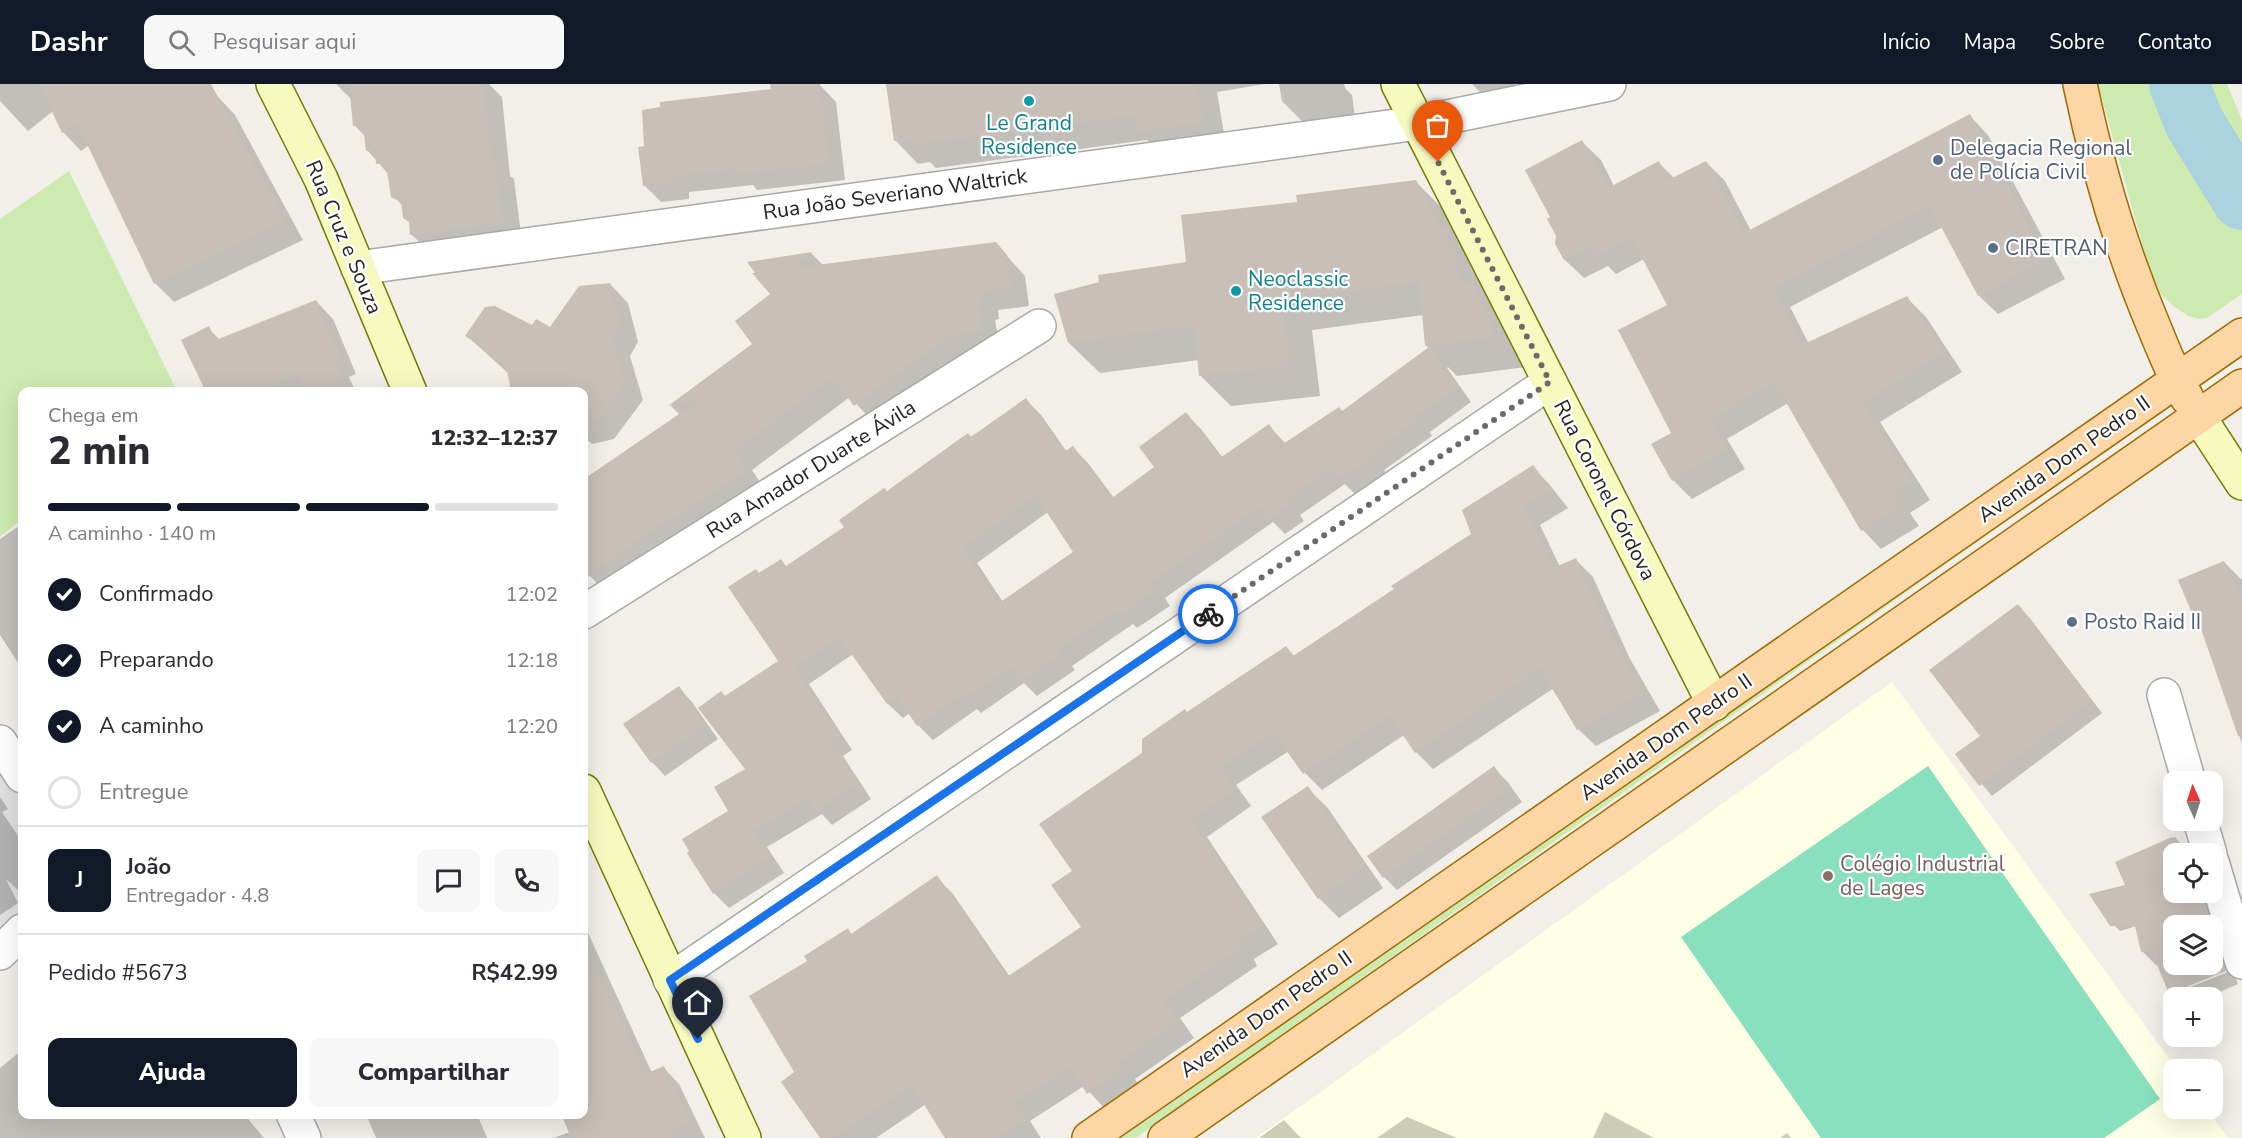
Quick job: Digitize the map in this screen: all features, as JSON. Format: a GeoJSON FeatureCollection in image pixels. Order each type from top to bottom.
{"type":"FeatureCollection","features":[{"type":"Feature","properties":{"kind":"main road"},"geometry":{"type":"LineString","coordinates":[[2080,84],[2108,197],[2134,276],[2176,380],[2199,417]]}},
{"type":"Feature","properties":{"kind":"main road","name":"Avenida Dom Pedro II"},"geometry":{"type":"LineString","coordinates":[[1089,1138],[2239,337]]}},
{"type":"Feature","properties":{"kind":"main road","name":"Avenida Dom Pedro II"},"geometry":{"type":"LineString","coordinates":[[1165,1138],[2242,386]]}},
{"type":"Feature","properties":{"kind":"street","name":"Rua Cruz e Souza"},"geometry":{"type":"LineString","coordinates":[[273,84],[321,180],[408,387]]}},
{"type":"Feature","properties":{"kind":"street","name":"Rua Coronel Córdova"},"geometry":{"type":"LineString","coordinates":[[1398,84],[1714,704]]}},
{"type":"Feature","properties":{"kind":"street","name":"Rua João Severiano Waltrick"},"geometry":{"type":"LineString","coordinates":[[358,268],[1418,123],[1609,84]]}},
{"type":"Feature","properties":{"kind":"street","name":"Rua Amador Duarte Ávila"},"geometry":{"type":"LineString","coordinates":[[588,609],[1039,326]]}},
{"type":"Feature","properties":{"kind":"street"},"geometry":{"type":"LineString","coordinates":[[670,980],[1550,382]]}},
{"type":"Feature","properties":{"kind":"street"},"geometry":{"type":"LineString","coordinates":[[2199,417],[2242,483]]}},
{"type":"Feature","properties":{"kind":"street"},"geometry":{"type":"LineString","coordinates":[[2164,695],[2186,771]]}},
{"type":"Feature","properties":{"kind":"street"},"geometry":{"type":"LineString","coordinates":[[0,741],[18,770]]}},
{"type":"Feature","properties":{"kind":"street"},"geometry":{"type":"LineString","coordinates":[[588,799],[744,1138]]}},
{"type":"Feature","properties":{"kind":"street"},"geometry":{"type":"LineString","coordinates":[[2223,899],[2242,962]]}},
{"type":"Feature","properties":{"kind":"street"},"geometry":{"type":"LineString","coordinates":[[0,953],[18,936]]}},
{"type":"Feature","properties":{"kind":"street"},"geometry":{"type":"LineString","coordinates":[[295,1119],[304,1138]]}},
{"type":"Feature","properties":{"kind":"shaded area","name":"Colégio Industrial de Lages"},"geometry":{"type":"Polygon","coordinates":[[[1892,682],[2170,1059],[2163,1059],[2163,1119],[2214,1119],[2228,1138],[1256,1138],[1892,682]]]}},
{"type":"Feature","properties":{"kind":"shaded area"},"geometry":{"type":"Polygon","coordinates":[[[0,742],[18,770],[18,935],[0,953],[0,742]]]}},
{"type":"Feature","properties":{"kind":"green space"},"geometry":{"type":"Polygon","coordinates":[[[2098,84],[2227,84],[2242,120],[2242,294],[2207,318],[2198,319],[2188,316],[2172,305],[2157,290],[2098,84]]]}},
{"type":"Feature","properties":{"kind":"green space"},"geometry":{"type":"Polygon","coordinates":[[[69,171],[175,387],[18,387],[18,522],[0,537],[0,219],[69,171]]]}},
{"type":"Feature","properties":{"kind":"green space"},"geometry":{"type":"Polygon","coordinates":[[[2148,407],[2155,416],[1136,1138],[1109,1138],[2148,407]]]}},
{"type":"Feature","properties":{"kind":"green space"},"geometry":{"type":"Polygon","coordinates":[[[1928,766],[2160,1099],[2104,1138],[1821,1138],[1681,937],[1928,766]]]}},
{"type":"Feature","properties":{"kind":"building"},"geometry":{"type":"Polygon","coordinates":[[[39,84],[211,84],[285,221],[154,284],[77,123],[62,133],[39,84]]]}},
{"type":"Feature","properties":{"kind":"building"},"geometry":{"type":"Polygon","coordinates":[[[349,84],[484,84],[491,159],[494,158],[503,223],[410,235],[409,222],[403,218],[401,202],[391,197],[386,163],[376,164],[375,150],[366,151],[363,125],[353,126],[349,84]]]}},
{"type":"Feature","properties":{"kind":"building"},"geometry":{"type":"Polygon","coordinates":[[[770,84],[820,84],[829,164],[740,174],[739,169],[673,176],[673,183],[643,186],[638,147],[644,146],[642,110],[660,107],[660,102],[771,89],[770,84]]]}},
{"type":"Feature","properties":{"kind":"building"},"geometry":{"type":"Polygon","coordinates":[[[886,84],[1197,84],[1204,123],[1136,132],[1134,116],[912,145],[911,139],[894,141],[886,84]]]}},
{"type":"Feature","properties":{"kind":"building"},"geometry":{"type":"Polygon","coordinates":[[[1970,114],[2047,260],[1978,296],[1930,206],[1773,288],[1802,345],[1907,296],[1944,352],[1863,403],[1912,481],[1893,494],[1901,506],[1861,531],[1774,382],[1710,420],[1727,449],[1672,481],[1651,444],[1671,433],[1618,330],[1667,305],[1631,237],[1596,256],[1591,247],[1564,260],[1555,244],[1556,236],[1547,219],[1550,217],[1525,170],[1582,140],[1608,188],[1659,161],[1668,180],[1706,161],[1744,233],[1970,114]]]}},
{"type":"Feature","properties":{"kind":"building"},"geometry":{"type":"Polygon","coordinates":[[[1416,180],[1442,228],[1446,227],[1449,246],[1454,246],[1460,284],[1474,282],[1496,337],[1425,346],[1419,282],[1283,300],[1290,366],[1199,376],[1194,326],[1068,343],[1054,294],[1099,282],[1098,275],[1186,262],[1181,215],[1297,202],[1296,195],[1416,180]]]}},
{"type":"Feature","properties":{"kind":"building"},"geometry":{"type":"Polygon","coordinates":[[[996,242],[1007,255],[1011,288],[980,292],[982,301],[977,302],[983,330],[949,336],[854,406],[833,378],[734,451],[747,470],[633,544],[588,577],[588,476],[701,399],[668,406],[752,344],[735,321],[770,294],[752,273],[755,273],[747,262],[812,252],[793,268],[996,242]]]}},
{"type":"Feature","properties":{"kind":"building"},"geometry":{"type":"Polygon","coordinates":[[[610,283],[620,323],[612,337],[625,381],[588,432],[588,387],[510,387],[506,365],[488,355],[487,350],[465,336],[485,307],[495,306],[532,325],[536,319],[550,327],[579,286],[610,283]]]}},
{"type":"Feature","properties":{"kind":"building"},"geometry":{"type":"Polygon","coordinates":[[[316,300],[340,357],[333,360],[346,387],[302,387],[296,375],[266,387],[204,387],[181,340],[209,326],[216,340],[316,300]]]}},
{"type":"Feature","properties":{"kind":"building"},"geometry":{"type":"Polygon","coordinates":[[[1429,347],[1458,387],[1416,417],[1418,420],[1371,454],[1373,458],[1339,480],[1331,468],[1287,500],[1290,505],[1269,520],[1260,507],[1151,583],[1156,590],[1121,614],[1118,610],[1058,650],[1061,655],[1021,682],[1011,667],[965,699],[962,695],[917,726],[897,697],[887,704],[840,638],[795,668],[838,735],[829,741],[858,783],[816,811],[808,799],[753,832],[770,857],[713,894],[687,853],[689,851],[682,839],[728,811],[714,787],[745,769],[698,708],[721,691],[725,696],[778,661],[728,587],[756,569],[759,573],[781,559],[786,566],[844,527],[839,520],[884,488],[887,491],[968,433],[971,437],[1026,398],[1064,452],[1073,446],[1112,498],[1154,467],[1139,447],[1186,412],[1220,458],[1269,424],[1283,444],[1339,407],[1342,411],[1429,347]],[[1036,496],[963,548],[999,603],[1073,552],[1036,496]]]}},
{"type":"Feature","properties":{"kind":"building"},"geometry":{"type":"Polygon","coordinates":[[[1533,465],[1552,490],[1524,507],[1553,568],[1576,558],[1613,640],[1644,693],[1577,730],[1540,668],[1415,753],[1390,716],[1303,774],[1274,733],[1221,767],[1236,789],[1191,819],[1262,926],[1238,942],[1241,948],[1164,1001],[1178,1021],[1119,1062],[1124,1068],[1087,1094],[1070,1067],[1014,1103],[1025,1120],[997,1138],[945,1138],[912,1085],[834,1138],[820,1138],[781,1082],[794,1072],[749,996],[807,961],[804,956],[848,928],[851,934],[937,875],[1007,977],[1081,927],[1051,885],[1072,871],[1039,824],[1142,753],[1142,739],[1185,709],[1187,712],[1286,646],[1293,656],[1394,589],[1391,586],[1471,534],[1462,510],[1533,465]]]}},
{"type":"Feature","properties":{"kind":"building"},"geometry":{"type":"Polygon","coordinates":[[[2224,561],[2242,602],[2242,735],[2238,736],[2197,617],[2194,618],[2178,580],[2224,561]]]}},
{"type":"Feature","properties":{"kind":"building"},"geometry":{"type":"Polygon","coordinates":[[[2018,604],[2092,701],[1979,786],[1955,754],[1980,736],[1929,670],[2018,604]]]}},
{"type":"Feature","properties":{"kind":"building"},"geometry":{"type":"Polygon","coordinates":[[[679,686],[706,725],[651,763],[623,724],[679,686]]]}},
{"type":"Feature","properties":{"kind":"building"},"geometry":{"type":"Polygon","coordinates":[[[1494,766],[1510,788],[1383,878],[1367,856],[1494,766]]]}},
{"type":"Feature","properties":{"kind":"building"},"geometry":{"type":"Polygon","coordinates":[[[1308,786],[1364,868],[1318,899],[1261,817],[1308,786]]]}},
{"type":"Feature","properties":{"kind":"building"},"geometry":{"type":"Polygon","coordinates":[[[2172,837],[2174,843],[2163,843],[2163,903],[2200,903],[2204,915],[2163,915],[2163,975],[2216,975],[2186,987],[2166,987],[2151,950],[2141,952],[2135,926],[2110,926],[2089,894],[2125,885],[2115,862],[2172,837]]]}},
{"type":"Feature","properties":{"kind":"building"},"geometry":{"type":"Polygon","coordinates":[[[588,953],[645,1074],[664,1066],[691,1122],[670,1131],[673,1138],[571,1138],[563,1119],[588,1119],[588,953]]]}},
{"type":"Feature","properties":{"kind":"waterway"},"geometry":{"type":"LineString","coordinates":[[2179,84],[2194,122],[2242,200]]}},
{"type":"Feature","properties":{"kind":"way so far"},"geometry":{"type":"LineString","coordinates":[[1208,614],[1550,382],[1438,162]]}},
{"type":"Feature","properties":{"kind":"place","name":"Le Grand Residence"},"geometry":{"type":"Point","coordinates":[1029,101]}},
{"type":"Feature","properties":{"kind":"place","name":"Delegacia Regional de Polícia Civil"},"geometry":{"type":"Point","coordinates":[1938,160]}},
{"type":"Feature","properties":{"kind":"place","name":"CIRETRAN"},"geometry":{"type":"Point","coordinates":[1993,248]}},
{"type":"Feature","properties":{"kind":"place","name":"Neoclassic Residence"},"geometry":{"type":"Point","coordinates":[1236,291]}},
{"type":"Feature","properties":{"kind":"place","name":"Posto Raid II"},"geometry":{"type":"Point","coordinates":[2072,622]}},
{"type":"Feature","properties":{"kind":"place","name":"Colégio Industrial de Lages"},"geometry":{"type":"Point","coordinates":[1828,876]}},
{"type":"Feature","properties":{"kind":"route"},"geometry":{"type":"LineString","coordinates":[[698,1039],[670,980],[1208,614]]}}]}
